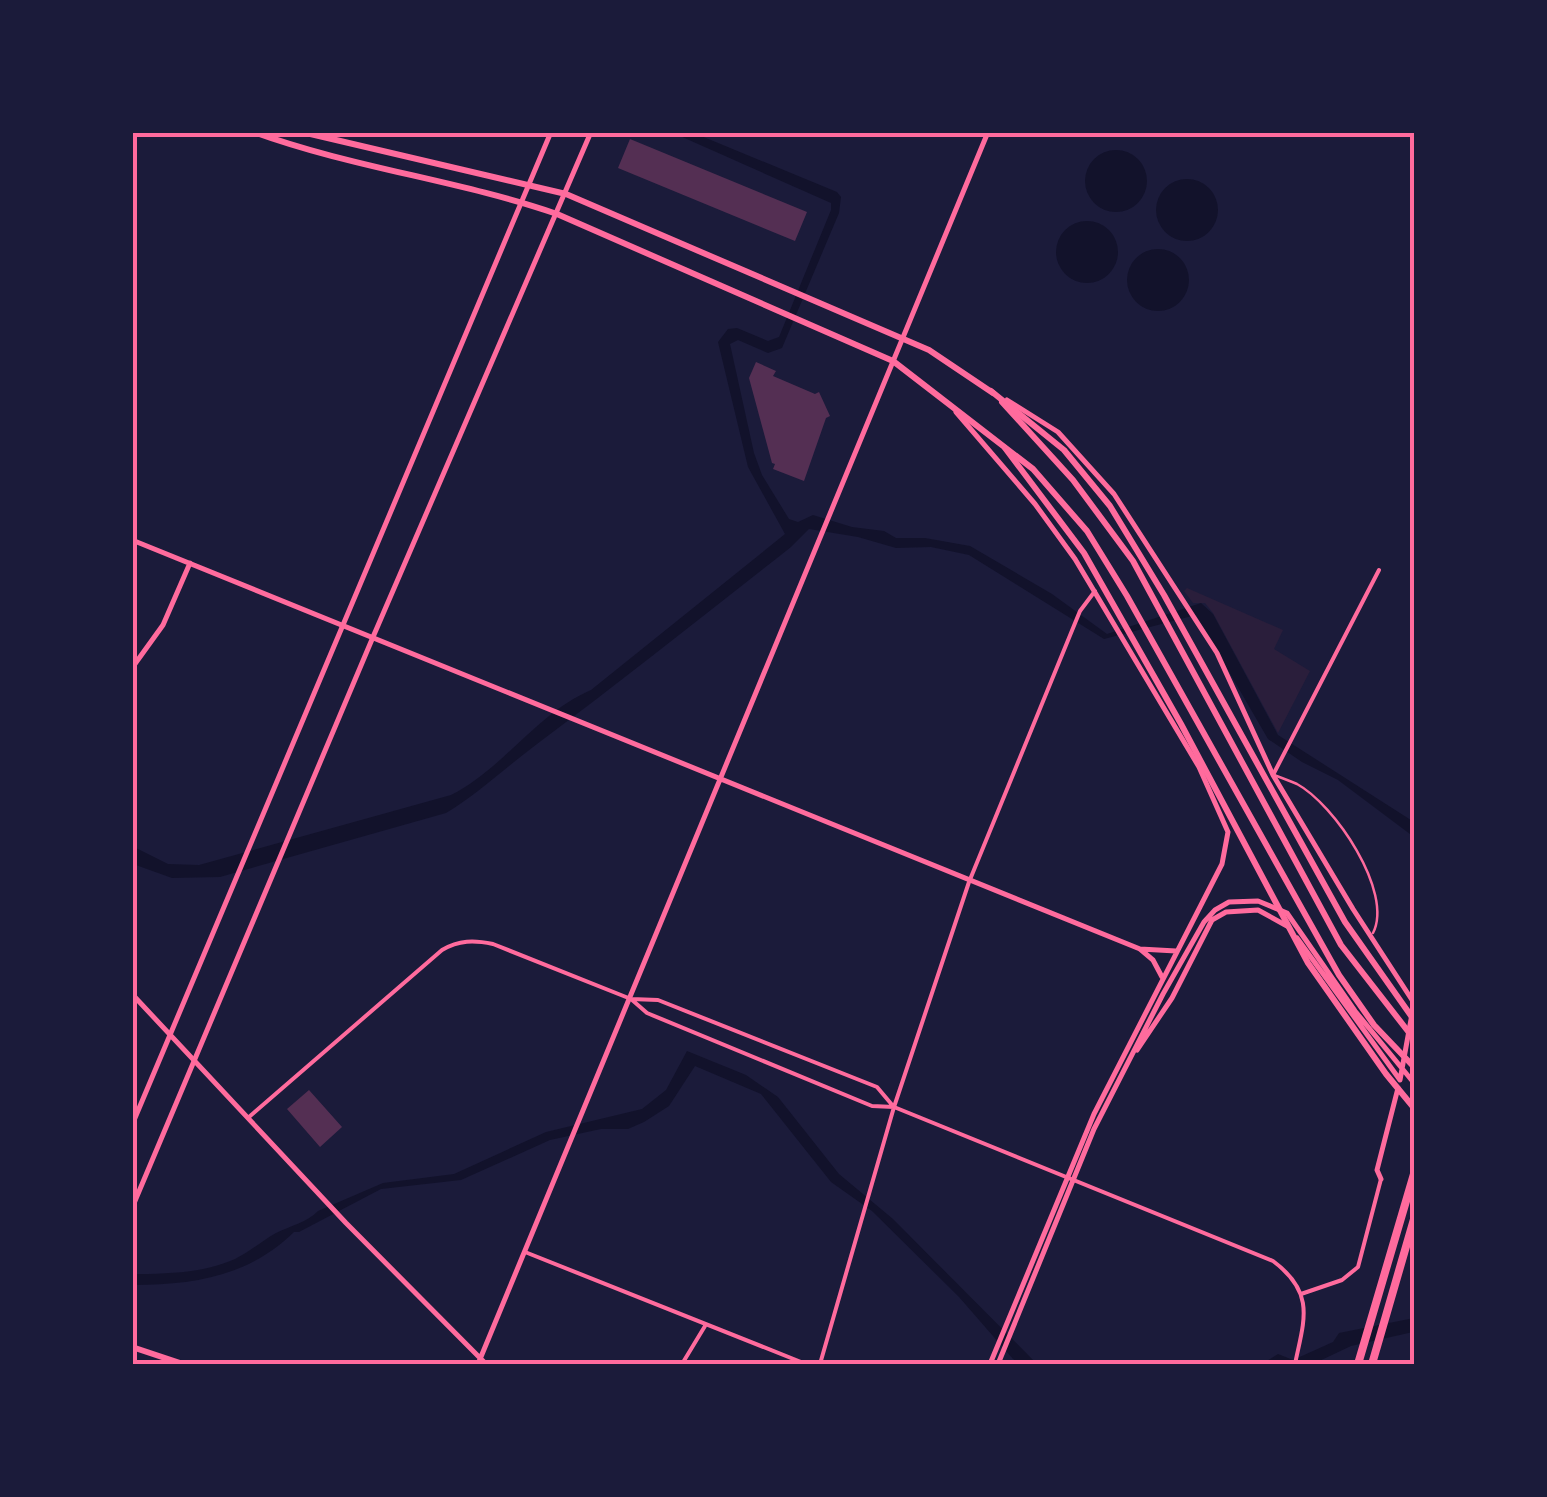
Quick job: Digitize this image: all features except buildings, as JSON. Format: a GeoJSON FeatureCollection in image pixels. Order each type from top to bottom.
{"type":"FeatureCollection","features":[{"type":"Feature","properties":{"kind":"highway"},"geometry":{"type":"LineString","coordinates":[[1358,1364],[1414,1174]]}},
{"type":"Feature","properties":{"kind":"highway"},"geometry":{"type":"LineString","coordinates":[[1372,1364],[1414,1219]]}},
{"type":"Feature","properties":{"kind":"main road"},"geometry":{"type":"LineString","coordinates":[[254,132],[343,160],[522,202],[557,214],[893,361],[1033,469],[1087,530],[1338,975],[1374,1025],[1414,1068]]}},
{"type":"Feature","properties":{"kind":"main road"},"geometry":{"type":"LineString","coordinates":[[302,132],[566,194],[929,350],[991,391],[1064,450],[1110,506],[1164,595],[1345,922],[1414,1020]]}},
{"type":"Feature","properties":{"kind":"main road"},"geometry":{"type":"LineString","coordinates":[[991,391],[1073,480],[1133,561],[1341,945],[1414,1038]]}},
{"type":"Feature","properties":{"kind":"main road"},"geometry":{"type":"LineString","coordinates":[[1005,448],[1084,553],[1182,724],[1308,963],[1414,1107]]}},
{"type":"Feature","properties":{"kind":"main road"},"geometry":{"type":"LineString","coordinates":[[132,1347],[183,1364]]}},
{"type":"Feature","properties":{"kind":"street"},"geometry":{"type":"LineString","coordinates":[[132,1124],[551,132]]}},
{"type":"Feature","properties":{"kind":"street"},"geometry":{"type":"LineString","coordinates":[[132,1208],[591,132]]}},
{"type":"Feature","properties":{"kind":"street"},"geometry":{"type":"LineString","coordinates":[[479,1361],[988,132]]}},
{"type":"Feature","properties":{"kind":"street"},"geometry":{"type":"LineString","coordinates":[[991,391],[1058,432],[1114,494],[1217,653],[1273,775],[1414,1003],[1377,1170],[1381,1179],[1358,1267],[1342,1280],[1301,1294]]}},
{"type":"Feature","properties":{"kind":"street"},"geometry":{"type":"LineString","coordinates":[[952,408],[1076,558],[1199,767],[1228,832],[1222,864],[1162,977],[1069,1178],[1010,1314],[994,1364]]}},
{"type":"Feature","properties":{"kind":"street"},"geometry":{"type":"LineString","coordinates":[[132,540],[1140,950],[1153,960],[1162,977]]}},
{"type":"Feature","properties":{"kind":"street"},"geometry":{"type":"LineString","coordinates":[[132,668],[163,625],[190,563]]}},
{"type":"Feature","properties":{"kind":"street"},"geometry":{"type":"LineString","coordinates":[[1273,775],[1379,570]]}},
{"type":"Feature","properties":{"kind":"street"},"geometry":{"type":"LineString","coordinates":[[820,1364],[894,1107],[969,882],[1080,611],[1095,591]]}},
{"type":"Feature","properties":{"kind":"street"},"geometry":{"type":"LineString","coordinates":[[994,1364],[1069,1178],[1163,994],[1204,922],[1216,910],[1229,902],[1258,901],[1287,913],[1354,1011],[1414,1083]]}},
{"type":"Feature","properties":{"kind":"street"},"geometry":{"type":"LineString","coordinates":[[1136,1050],[1172,998],[1212,920],[1226,912],[1258,910],[1288,927],[1400,1080]]}},
{"type":"Feature","properties":{"kind":"street"},"geometry":{"type":"LineString","coordinates":[[249,1117],[454,943],[477,940],[632,999],[658,1000],[877,1087],[894,1107]]}},
{"type":"Feature","properties":{"kind":"street"},"geometry":{"type":"LineString","coordinates":[[1140,950],[1176,951]]}},
{"type":"Feature","properties":{"kind":"street"},"geometry":{"type":"LineString","coordinates":[[132,994],[346,1223],[486,1364]]}},
{"type":"Feature","properties":{"kind":"street"},"geometry":{"type":"LineString","coordinates":[[632,999],[648,1014],[872,1106],[894,1107],[1274,1262],[1291,1274],[1301,1294],[1305,1318],[1295,1364]]}},
{"type":"Feature","properties":{"kind":"street"},"geometry":{"type":"LineString","coordinates":[[525,1252],[806,1364]]}},
{"type":"Feature","properties":{"kind":"street"},"geometry":{"type":"LineString","coordinates":[[682,1364],[706,1325]]}},
{"type":"Feature","properties":{"kind":"lane"},"geometry":{"type":"LineString","coordinates":[[1273,775],[1298,785],[1321,804],[1358,852],[1378,905],[1378,924],[1372,936]]}},
{"type":"Feature","properties":{"kind":"shaded area"},"geometry":{"type":"Polygon","coordinates":[[[671,132],[694,133],[841,197],[839,213],[782,348],[768,353],[738,340],[730,344],[754,453],[762,475],[789,519],[798,522],[813,515],[852,527],[884,531],[896,538],[925,538],[970,546],[1052,594],[1107,634],[1201,603],[1213,614],[1278,735],[1414,822],[1414,837],[1338,780],[1268,739],[1196,615],[1104,639],[969,555],[931,547],[896,548],[809,529],[665,646],[446,813],[220,877],[172,878],[133,864],[132,846],[168,864],[199,865],[451,795],[487,771],[554,712],[591,690],[785,534],[748,467],[718,342],[728,329],[737,328],[768,341],[779,337],[831,203],[671,132]]]}},
{"type":"Feature","properties":{"kind":"shaded area"},"geometry":{"type":"Polygon","coordinates":[[[1116,150],[1138,159],[1147,181],[1138,203],[1116,212],[1094,203],[1085,181],[1094,159],[1116,150]]]}},
{"type":"Feature","properties":{"kind":"shaded area"},"geometry":{"type":"Polygon","coordinates":[[[1187,179],[1209,188],[1218,210],[1209,232],[1187,241],[1165,232],[1156,210],[1165,188],[1187,179]]]}},
{"type":"Feature","properties":{"kind":"shaded area"},"geometry":{"type":"Polygon","coordinates":[[[1087,221],[1109,230],[1118,252],[1109,274],[1087,283],[1065,274],[1056,252],[1065,230],[1087,221]]]}},
{"type":"Feature","properties":{"kind":"shaded area"},"geometry":{"type":"Polygon","coordinates":[[[1158,249],[1180,258],[1189,280],[1180,302],[1158,311],[1136,302],[1127,280],[1136,258],[1158,249]]]}},
{"type":"Feature","properties":{"kind":"shaded area"},"geometry":{"type":"Polygon","coordinates":[[[1187,588],[1283,630],[1274,649],[1310,671],[1278,733],[1213,613],[1205,603],[1193,603],[1184,591],[1187,588]]]}},
{"type":"Feature","properties":{"kind":"shaded area"},"geometry":{"type":"Polygon","coordinates":[[[687,1051],[746,1075],[778,1097],[839,1174],[893,1219],[1037,1364],[1020,1364],[1013,1359],[959,1297],[872,1211],[831,1182],[761,1094],[695,1066],[669,1106],[628,1129],[601,1129],[550,1140],[461,1180],[381,1189],[294,1232],[277,1247],[239,1268],[199,1280],[133,1285],[132,1274],[172,1273],[223,1264],[318,1211],[383,1183],[454,1174],[546,1132],[642,1109],[666,1090],[687,1051]]]}},
{"type":"Feature","properties":{"kind":"shaded area"},"geometry":{"type":"Polygon","coordinates":[[[1414,1318],[1413,1332],[1351,1346],[1313,1364],[1262,1364],[1278,1354],[1293,1360],[1333,1342],[1339,1333],[1414,1318]]]}}]}
